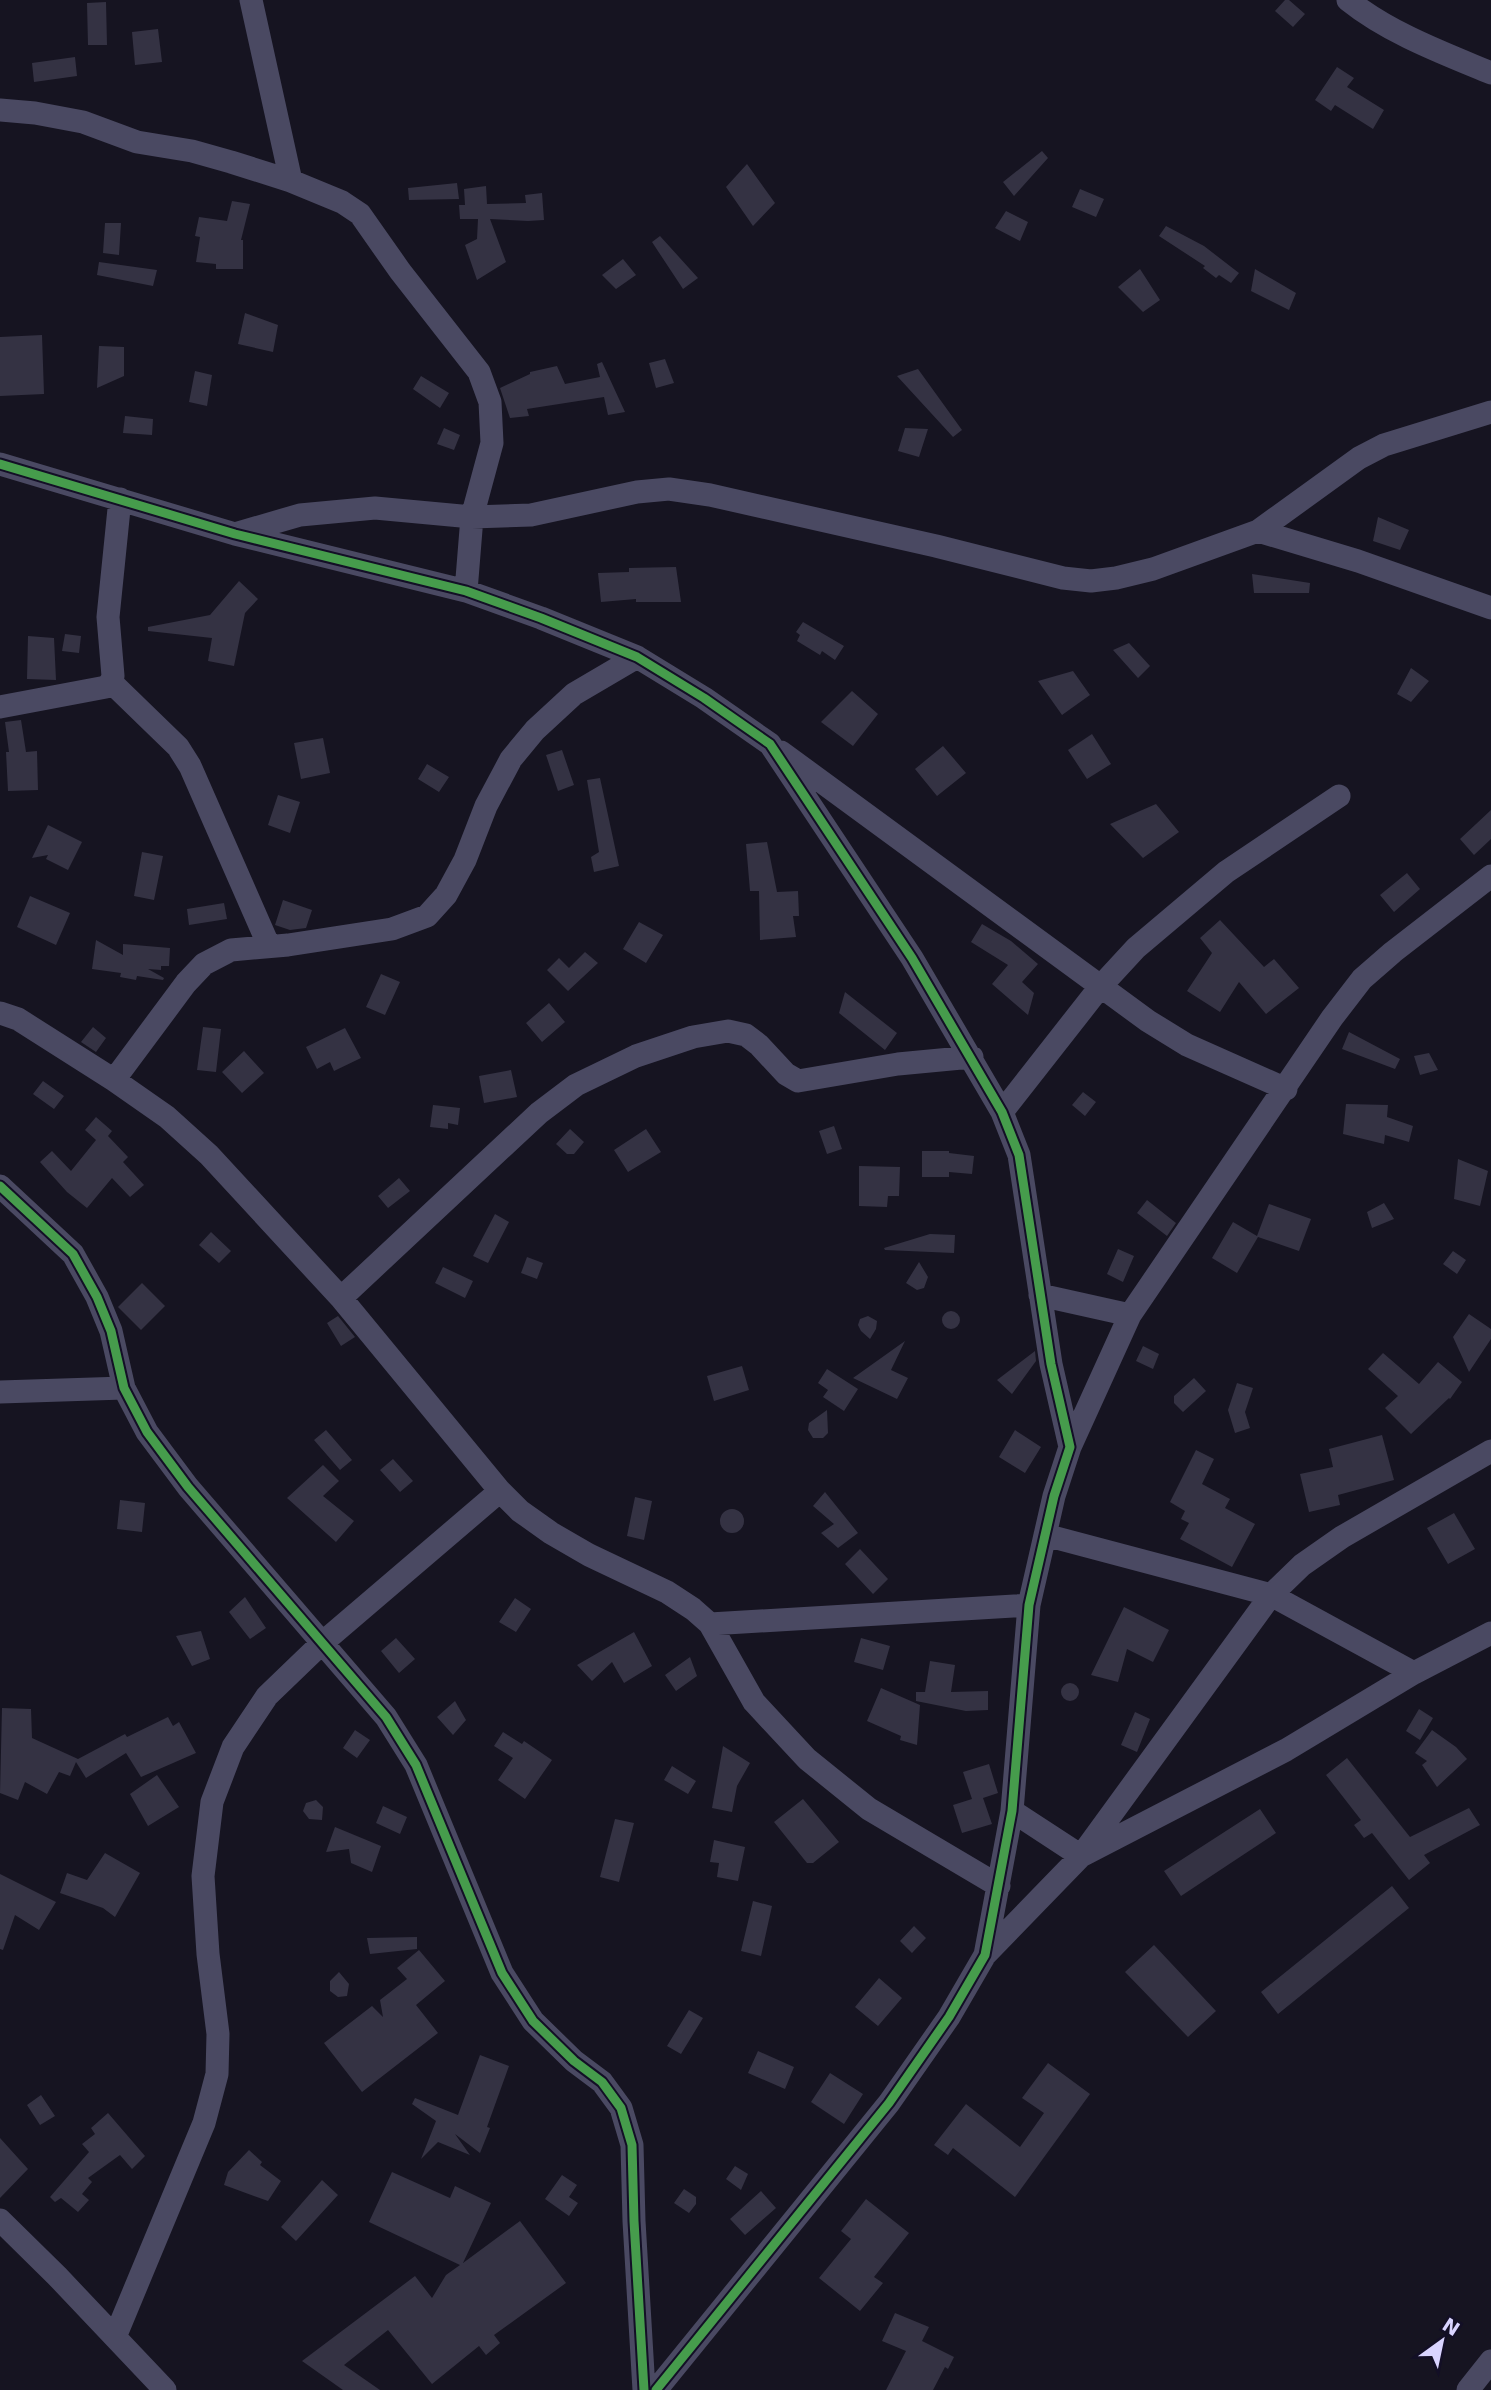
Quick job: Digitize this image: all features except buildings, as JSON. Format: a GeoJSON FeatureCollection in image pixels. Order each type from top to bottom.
{"type":"FeatureCollection","features":[{"type":"Feature","properties":{"kind":"street"},"geometry":{"type":"LineString","coordinates":[[251,0],[291,181]]}},
{"type":"Feature","properties":{"kind":"street"},"geometry":{"type":"LineString","coordinates":[[1348,0],[1360,10],[1420,43],[1491,73]]}},
{"type":"Feature","properties":{"kind":"street"},"geometry":{"type":"LineString","coordinates":[[0,110],[83,122],[137,142],[192,152],[291,181],[342,202],[360,214],[400,271],[479,372],[490,402],[492,443],[472,517],[466,591]]}},
{"type":"Feature","properties":{"kind":"street"},"geometry":{"type":"LineString","coordinates":[[235,534],[300,515],[375,508],[472,517],[531,514],[637,492],[669,489],[710,495],[936,546],[1063,578],[1091,581],[1116,579],[1153,569],[1258,531],[1359,458],[1384,445],[1491,412]]}},
{"type":"Feature","properties":{"kind":"street"},"geometry":{"type":"LineString","coordinates":[[0,464],[235,534],[466,591],[636,657],[704,698],[770,744],[1148,1021],[1187,1045],[1286,1089]]}},
{"type":"Feature","properties":{"kind":"street"},"geometry":{"type":"LineString","coordinates":[[0,707],[106,687],[111,682],[113,676],[108,617],[120,499]]}},
{"type":"Feature","properties":{"kind":"street"},"geometry":{"type":"LineString","coordinates":[[1258,531],[1358,561],[1491,608]]}},
{"type":"Feature","properties":{"kind":"street"},"geometry":{"type":"LineString","coordinates":[[114,1080],[204,964],[231,950],[391,929],[427,916],[446,895],[465,860],[486,806],[511,760],[535,730],[574,694],[636,657]]}},
{"type":"Feature","properties":{"kind":"street"},"geometry":{"type":"LineString","coordinates":[[111,682],[178,747],[190,766],[269,946]]}},
{"type":"Feature","properties":{"kind":"street"},"geometry":{"type":"LineString","coordinates":[[770,744],[912,958],[1002,1112],[1019,1155],[1051,1364],[1070,1447]]}},
{"type":"Feature","properties":{"kind":"street"},"geometry":{"type":"LineString","coordinates":[[1002,1112],[1100,988],[1136,948],[1226,872],[1339,796]]}},
{"type":"Feature","properties":{"kind":"street"},"geometry":{"type":"LineString","coordinates":[[985,1955],[1012,1811],[1029,1605],[1054,1496],[1070,1447],[1130,1315],[1332,1018],[1362,979],[1393,951],[1491,876]]}},
{"type":"Feature","properties":{"kind":"street"},"geometry":{"type":"LineString","coordinates":[[0,1013],[18,1019],[114,1080],[167,1118],[209,1155],[341,1298],[500,1491],[520,1511],[589,1555],[667,1592],[693,1609],[710,1624],[754,1702],[807,1759],[869,1810],[999,1886]]}},
{"type":"Feature","properties":{"kind":"street"},"geometry":{"type":"LineString","coordinates":[[341,1298],[539,1113],[576,1086],[636,1056],[693,1037],[727,1031],[746,1035],[786,1074],[798,1081],[898,1064],[972,1057]]}},
{"type":"Feature","properties":{"kind":"street"},"geometry":{"type":"LineString","coordinates":[[0,1186],[73,1254],[97,1297],[111,1331],[124,1388],[147,1432],[188,1487],[386,1717],[416,1765],[502,1973],[533,2021],[574,2061],[602,2082],[621,2108],[632,2145],[644,2390]]}},
{"type":"Feature","properties":{"kind":"street"},"geometry":{"type":"LineString","coordinates":[[1040,1295],[1130,1315]]}},
{"type":"Feature","properties":{"kind":"street"},"geometry":{"type":"LineString","coordinates":[[0,1392],[124,1388]]}},
{"type":"Feature","properties":{"kind":"street"},"geometry":{"type":"LineString","coordinates":[[656,2390],[888,2103],[949,2017],[985,1955],[1081,1856],[1271,1595],[1302,1565],[1342,1537],[1491,1451]]}},
{"type":"Feature","properties":{"kind":"street"},"geometry":{"type":"LineString","coordinates":[[115,2337],[204,2123],[217,2074],[218,2034],[208,1954],[203,1875],[212,1802],[233,1747],[267,1696],[321,1644],[500,1491]]}},
{"type":"Feature","properties":{"kind":"street"},"geometry":{"type":"LineString","coordinates":[[1045,1535],[1271,1595],[1413,1673]]}},
{"type":"Feature","properties":{"kind":"street"},"geometry":{"type":"LineString","coordinates":[[710,1624],[1029,1605]]}},
{"type":"Feature","properties":{"kind":"street"},"geometry":{"type":"LineString","coordinates":[[1081,1856],[1286,1750],[1413,1673],[1491,1633]]}},
{"type":"Feature","properties":{"kind":"street"},"geometry":{"type":"LineString","coordinates":[[1012,1811],[1081,1856]]}},
{"type":"Feature","properties":{"kind":"street"},"geometry":{"type":"LineString","coordinates":[[0,2220],[165,2390]]}},
{"type":"Feature","properties":{"kind":"street"},"geometry":{"type":"LineString","coordinates":[[1468,2390],[1491,2361]]}},
{"type":"Feature","properties":{"kind":"cycle path"},"geometry":{"type":"LineString","coordinates":[[0,464],[235,534],[466,591],[637,657],[704,698],[770,744],[912,958],[1002,1112],[1019,1155],[1051,1364],[1070,1447],[1054,1496],[1029,1605],[1012,1811],[985,1955],[949,2017],[889,2103],[656,2390]]}},
{"type":"Feature","properties":{"kind":"cycle path"},"geometry":{"type":"LineString","coordinates":[[0,1186],[73,1254],[97,1297],[111,1331],[124,1388],[147,1432],[188,1487],[386,1717],[416,1765],[502,1973],[533,2021],[574,2061],[602,2082],[621,2108],[632,2145],[644,2390]]}}]}
